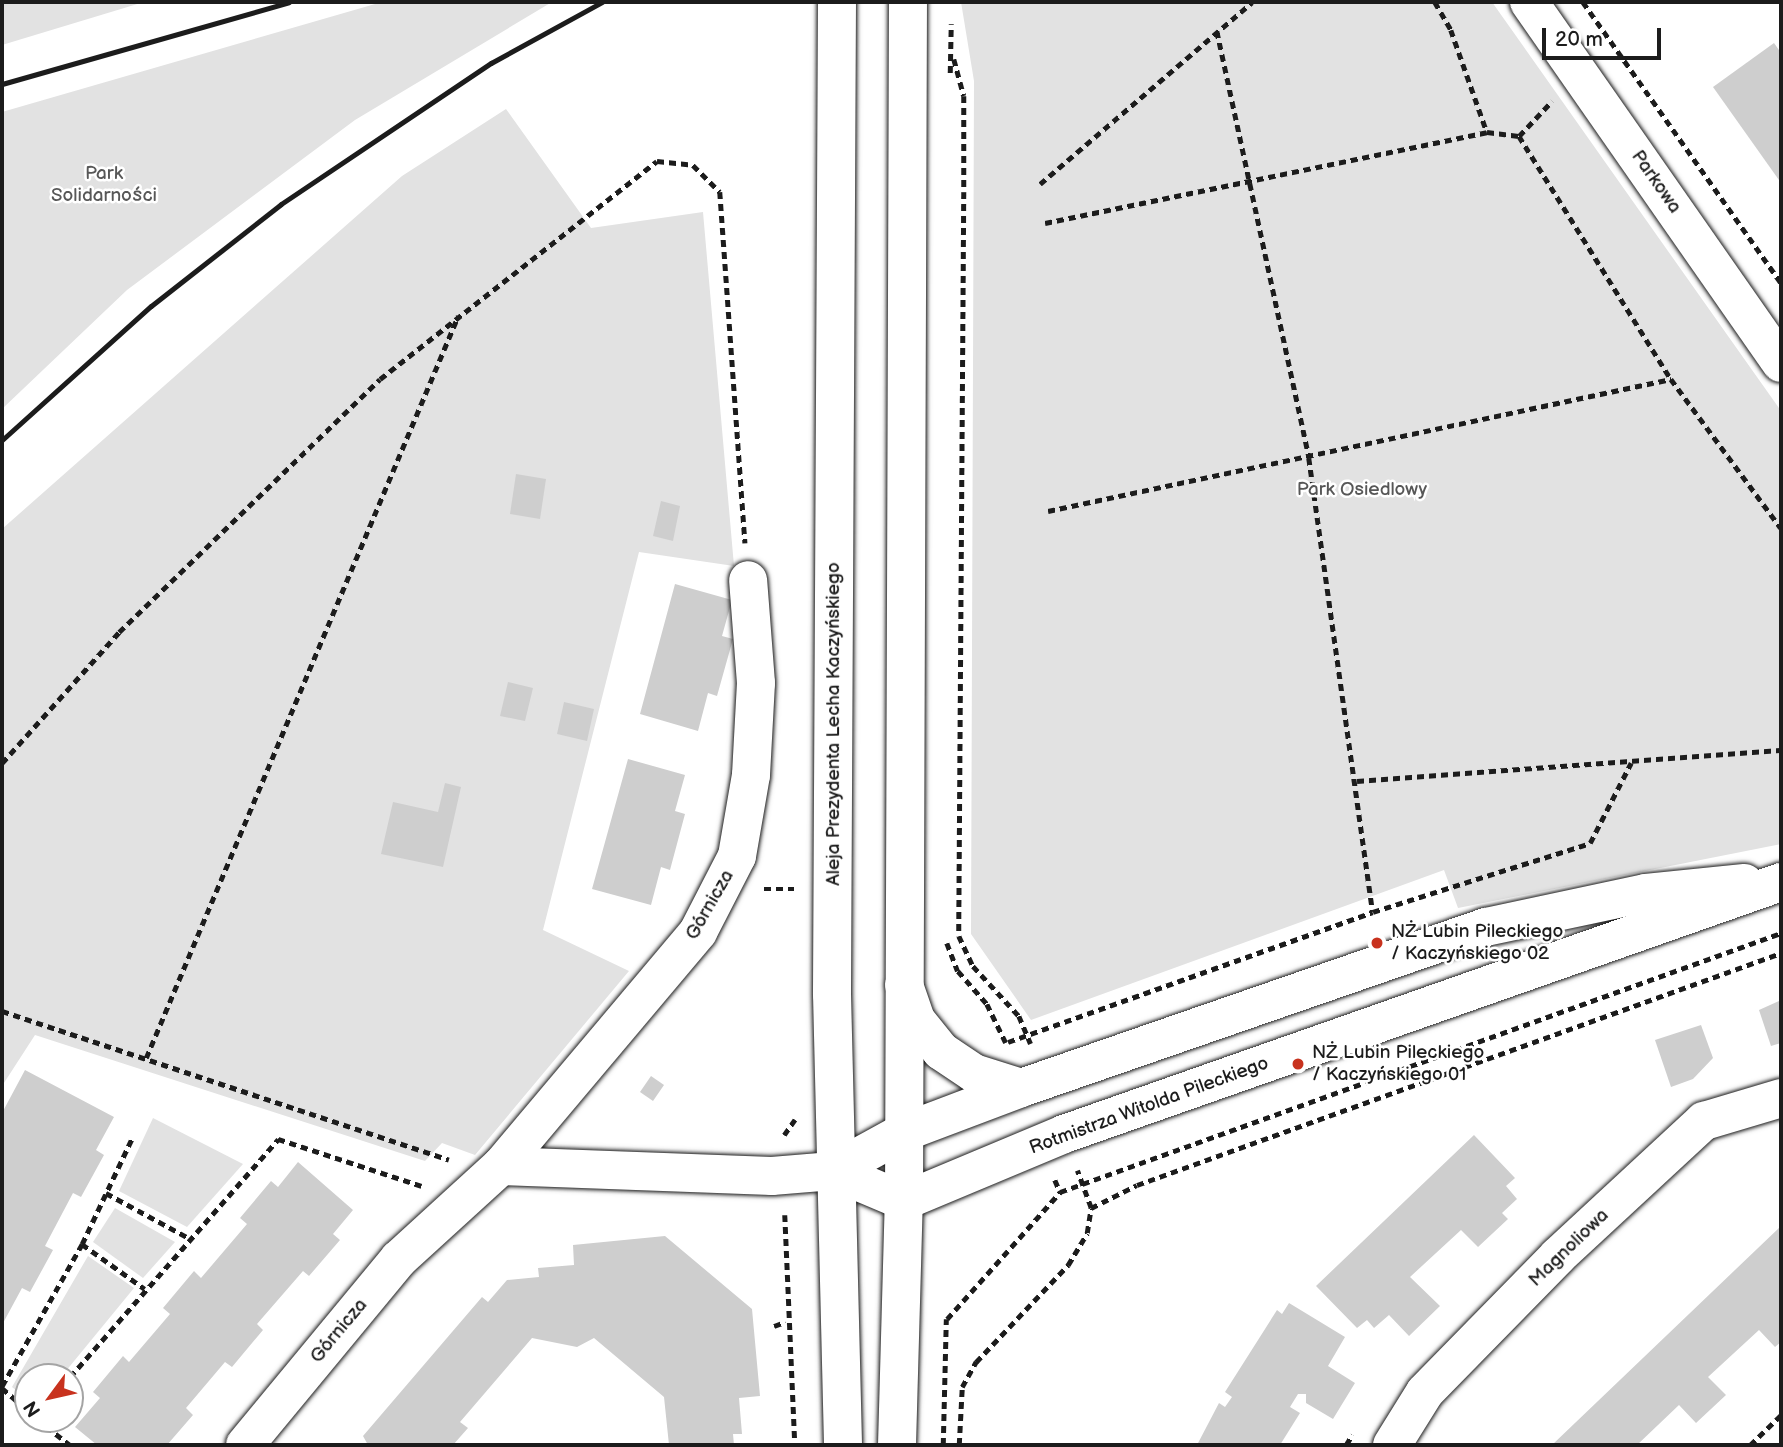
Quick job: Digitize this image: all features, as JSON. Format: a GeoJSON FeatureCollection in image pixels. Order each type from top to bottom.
{"type":"FeatureCollection","features":[{"type":"Feature","properties":{"kind":"street","name":"Parkowa"},"geometry":{"type":"LineString","coordinates":[[1529,2],[1781,363]]}},
{"type":"Feature","properties":{"kind":"street"},"geometry":{"type":"LineString","coordinates":[[897,1445],[904,1201],[902,1133],[908,3]]}},
{"type":"Feature","properties":{"kind":"street","name":"Aleja Prezydenta Lecha Kaczyńskiego"},"geometry":{"type":"LineString","coordinates":[[838,11],[833,1171],[843,1445]]}},
{"type":"Feature","properties":{"kind":"street","name":"Górnicza"},"geometry":{"type":"LineString","coordinates":[[245,1445],[398,1259],[495,1172],[698,932],[737,856],[751,775],[756,683],[748,580]]}},
{"type":"Feature","properties":{"kind":"street","name":"Rotmistrza Witolda Pileckiego"},"geometry":{"type":"LineString","coordinates":[[833,1171],[902,1133],[1029,1073],[1486,928],[1646,893],[1781,881]]}},
{"type":"Feature","properties":{"kind":"street","name":"Rotmistrza Witolda Pileckiego"},"geometry":{"type":"LineString","coordinates":[[904,1201],[1063,1134],[1781,881]]}},
{"type":"Feature","properties":{"kind":"street"},"geometry":{"type":"LineString","coordinates":[[904,975],[911,1009],[941,1051],[974,1073],[1029,1073]]}},
{"type":"Feature","properties":{"kind":"street","name":"Magnoliowa"},"geometry":{"type":"LineString","coordinates":[[1392,1445],[1425,1392],[1558,1256],[1704,1121],[1781,1098]]}},
{"type":"Feature","properties":{"kind":"street"},"geometry":{"type":"LineString","coordinates":[[495,1172],[772,1176],[833,1171],[904,1201]]}},
{"type":"Feature","properties":{"kind":"path"},"geometry":{"type":"LineString","coordinates":[[1040,184],[1252,2]]}},
{"type":"Feature","properties":{"kind":"path"},"geometry":{"type":"LineString","coordinates":[[1435,2],[1451,30],[1487,132]]}},
{"type":"Feature","properties":{"kind":"path"},"geometry":{"type":"LineString","coordinates":[[1583,2],[1781,283]]}},
{"type":"Feature","properties":{"kind":"path"},"geometry":{"type":"LineString","coordinates":[[950,13],[954,59],[964,96],[959,936],[974,965],[1009,1002],[1027,1035],[1029,1073]]}},
{"type":"Feature","properties":{"kind":"path"},"geometry":{"type":"LineString","coordinates":[[1217,31],[1309,458],[1357,781],[1373,912]]}},
{"type":"Feature","properties":{"kind":"path"},"geometry":{"type":"LineString","coordinates":[[1045,223],[1248,179],[1487,132],[1519,136],[1671,379],[1781,528]]}},
{"type":"Feature","properties":{"kind":"path"},"geometry":{"type":"LineString","coordinates":[[2,764],[119,632],[380,379],[458,315],[586,221],[657,161],[693,165],[720,192],[748,580]]}},
{"type":"Feature","properties":{"kind":"path"},"geometry":{"type":"LineString","coordinates":[[146,1058],[458,315]]}},
{"type":"Feature","properties":{"kind":"path"},"geometry":{"type":"LineString","coordinates":[[1048,511],[1309,458],[1671,379]]}},
{"type":"Feature","properties":{"kind":"path"},"geometry":{"type":"LineString","coordinates":[[1357,781],[1781,750]]}},
{"type":"Feature","properties":{"kind":"path"},"geometry":{"type":"LineString","coordinates":[[1006,1043],[1373,912],[1590,843],[1631,763]]}},
{"type":"Feature","properties":{"kind":"path"},"geometry":{"type":"LineString","coordinates":[[947,1319],[1060,1192],[1781,933]]}},
{"type":"Feature","properties":{"kind":"path"},"geometry":{"type":"LineString","coordinates":[[1091,1208],[1137,1185],[1781,954]]}},
{"type":"Feature","properties":{"kind":"path"},"geometry":{"type":"LineString","coordinates":[[2,1011],[495,1172]]}},
{"type":"Feature","properties":{"kind":"path"},"geometry":{"type":"LineString","coordinates":[[2,1387],[82,1244],[132,1138]]}},
{"type":"Feature","properties":{"kind":"path"},"geometry":{"type":"LineString","coordinates":[[82,1363],[278,1139],[419,1184]]}},
{"type":"Feature","properties":{"kind":"path"},"geometry":{"type":"LineString","coordinates":[[959,1445],[962,1387],[971,1370],[1068,1265],[1087,1233],[1091,1208],[1073,1161]]}},
{"type":"Feature","properties":{"kind":"path"},"geometry":{"type":"LineString","coordinates":[[106,1193],[189,1238]]}},
{"type":"Feature","properties":{"kind":"path"},"geometry":{"type":"LineString","coordinates":[[778,1204],[785,1213],[795,1445]]}},
{"type":"Feature","properties":{"kind":"path"},"geometry":{"type":"LineString","coordinates":[[82,1244],[145,1289]]}},
{"type":"Feature","properties":{"kind":"path"},"geometry":{"type":"LineString","coordinates":[[774,1326],[785,1322]]}},
{"type":"Feature","properties":{"kind":"path"},"geometry":{"type":"LineString","coordinates":[[943,1445],[948,1395]]}},
{"type":"Feature","properties":{"kind":"path"},"geometry":{"type":"LineString","coordinates":[[1750,1445],[1781,1415]]}},
{"type":"Feature","properties":{"kind":"path"},"geometry":{"type":"LineString","coordinates":[[55,1433],[70,1445]]}},
{"type":"Feature","properties":{"kind":"green space"},"geometry":{"type":"Polygon","coordinates":[[[2,2],[144,2],[2,45],[2,2]]]}},
{"type":"Feature","properties":{"kind":"green space","name":"Park Solidarności"},"geometry":{"type":"Polygon","coordinates":[[[382,2],[552,2],[355,120],[127,290],[2,409],[2,112],[382,2]]]}},
{"type":"Feature","properties":{"kind":"green space","name":"Park Osiedlowy"},"geometry":{"type":"Polygon","coordinates":[[[961,2],[1492,2],[1781,411],[1781,844],[1458,908],[1444,870],[1031,1020],[971,934],[974,81],[961,2]]]}},
{"type":"Feature","properties":{"kind":"green space"},"geometry":{"type":"Polygon","coordinates":[[[506,109],[591,228],[703,212],[734,566],[639,552],[543,930],[629,971],[475,1155],[442,1143],[425,1161],[35,1035],[2,1086],[2,529],[402,176],[506,109]]]}},
{"type":"Feature","properties":{"kind":"green space"},"geometry":{"type":"Polygon","coordinates":[[[153,1118],[243,1164],[187,1227],[119,1191],[153,1118]]]}},
{"type":"Feature","properties":{"kind":"green space"},"geometry":{"type":"Polygon","coordinates":[[[115,1208],[175,1242],[143,1278],[93,1242],[115,1208]]]}},
{"type":"Feature","properties":{"kind":"green space"},"geometry":{"type":"Polygon","coordinates":[[[88,1256],[134,1288],[72,1363],[26,1363],[88,1256]]]}},
{"type":"Feature","properties":{"kind":"building"},"geometry":{"type":"Polygon","coordinates":[[[1774,43],[1781,53],[1781,183],[1713,87],[1774,43]]]}},
{"type":"Feature","properties":{"kind":"building"},"geometry":{"type":"Polygon","coordinates":[[[516,474],[546,479],[540,519],[510,514],[516,474]]]}},
{"type":"Feature","properties":{"kind":"building"},"geometry":{"type":"Polygon","coordinates":[[[661,501],[680,506],[673,541],[653,536],[661,501]]]}},
{"type":"Feature","properties":{"kind":"building"},"geometry":{"type":"Polygon","coordinates":[[[675,584],[732,600],[722,636],[733,639],[717,696],[708,693],[698,731],[640,714],[675,584]]]}},
{"type":"Feature","properties":{"kind":"building"},"geometry":{"type":"Polygon","coordinates":[[[508,682],[533,688],[525,721],[500,716],[508,682]]]}},
{"type":"Feature","properties":{"kind":"building"},"geometry":{"type":"Polygon","coordinates":[[[564,702],[594,709],[587,741],[557,734],[564,702]]]}},
{"type":"Feature","properties":{"kind":"building"},"geometry":{"type":"Polygon","coordinates":[[[628,759],[685,775],[675,811],[685,814],[670,870],[661,867],[651,905],[592,889],[628,759]]]}},
{"type":"Feature","properties":{"kind":"building"},"geometry":{"type":"Polygon","coordinates":[[[445,783],[461,787],[443,867],[381,854],[393,802],[438,812],[445,783]]]}},
{"type":"Feature","properties":{"kind":"building"},"geometry":{"type":"Polygon","coordinates":[[[1779,1001],[1781,1043],[1771,1046],[1759,1010],[1779,1001]]]}},
{"type":"Feature","properties":{"kind":"building"},"geometry":{"type":"Polygon","coordinates":[[[1701,1025],[1713,1058],[1693,1079],[1671,1087],[1655,1040],[1701,1025]]]}},
{"type":"Feature","properties":{"kind":"building"},"geometry":{"type":"Polygon","coordinates":[[[25,1070],[114,1117],[96,1150],[104,1155],[81,1197],[73,1193],[45,1246],[53,1250],[30,1292],[22,1288],[2,1325],[2,1113],[25,1070]]]}},
{"type":"Feature","properties":{"kind":"building"},"geometry":{"type":"Polygon","coordinates":[[[651,1076],[664,1085],[653,1101],[640,1092],[651,1076]]]}},
{"type":"Feature","properties":{"kind":"building"},"geometry":{"type":"Polygon","coordinates":[[[1474,1135],[1515,1178],[1506,1186],[1517,1199],[1502,1213],[1508,1219],[1478,1247],[1461,1230],[1410,1277],[1440,1306],[1409,1336],[1389,1315],[1374,1328],[1367,1320],[1357,1328],[1316,1286],[1474,1135]]]}},
{"type":"Feature","properties":{"kind":"building"},"geometry":{"type":"Polygon","coordinates":[[[298,1162],[353,1210],[333,1234],[340,1240],[309,1276],[303,1271],[257,1324],[263,1330],[232,1367],[225,1362],[186,1408],[193,1415],[167,1445],[97,1445],[82,1433],[84,1417],[100,1398],[93,1392],[123,1356],[129,1362],[170,1314],[163,1308],[194,1271],[201,1278],[247,1224],[240,1218],[271,1181],[278,1187],[298,1162]]]}},
{"type":"Feature","properties":{"kind":"building"},"geometry":{"type":"Polygon","coordinates":[[[1781,1226],[1781,1342],[1775,1347],[1759,1330],[1708,1377],[1726,1395],[1696,1423],[1679,1405],[1637,1445],[1552,1445],[1781,1226]]]}},
{"type":"Feature","properties":{"kind":"building"},"geometry":{"type":"Polygon","coordinates":[[[665,1236],[752,1309],[760,1396],[739,1398],[742,1434],[733,1434],[734,1445],[669,1445],[664,1397],[594,1338],[577,1347],[532,1338],[460,1422],[468,1428],[453,1445],[368,1445],[363,1436],[482,1297],[488,1302],[507,1280],[539,1277],[538,1268],[574,1265],[573,1245],[665,1236]]]}},
{"type":"Feature","properties":{"kind":"building"},"geometry":{"type":"Polygon","coordinates":[[[1289,1303],[1345,1337],[1328,1366],[1355,1383],[1333,1419],[1306,1403],[1306,1394],[1298,1394],[1290,1407],[1300,1413],[1280,1445],[1197,1445],[1219,1403],[1225,1407],[1232,1397],[1225,1392],[1277,1310],[1282,1314],[1289,1303]]]}},
{"type":"Feature","properties":{"kind":"railway"},"geometry":{"type":"LineString","coordinates":[[2,84],[289,2]]}},
{"type":"Feature","properties":{"kind":"railway"},"geometry":{"type":"LineString","coordinates":[[2,440],[151,306],[281,204],[491,63],[602,2]]}},
{"type":"Feature","properties":{"kind":"place","name":"NŻ Lubin Pileckiego / Kaczyńskiego 02"},"geometry":{"type":"Point","coordinates":[1377,943]}},
{"type":"Feature","properties":{"kind":"place","name":"NŻ Lubin Pileckiego / Kaczyńskiego 01"},"geometry":{"type":"Point","coordinates":[1298,1064]}}]}
